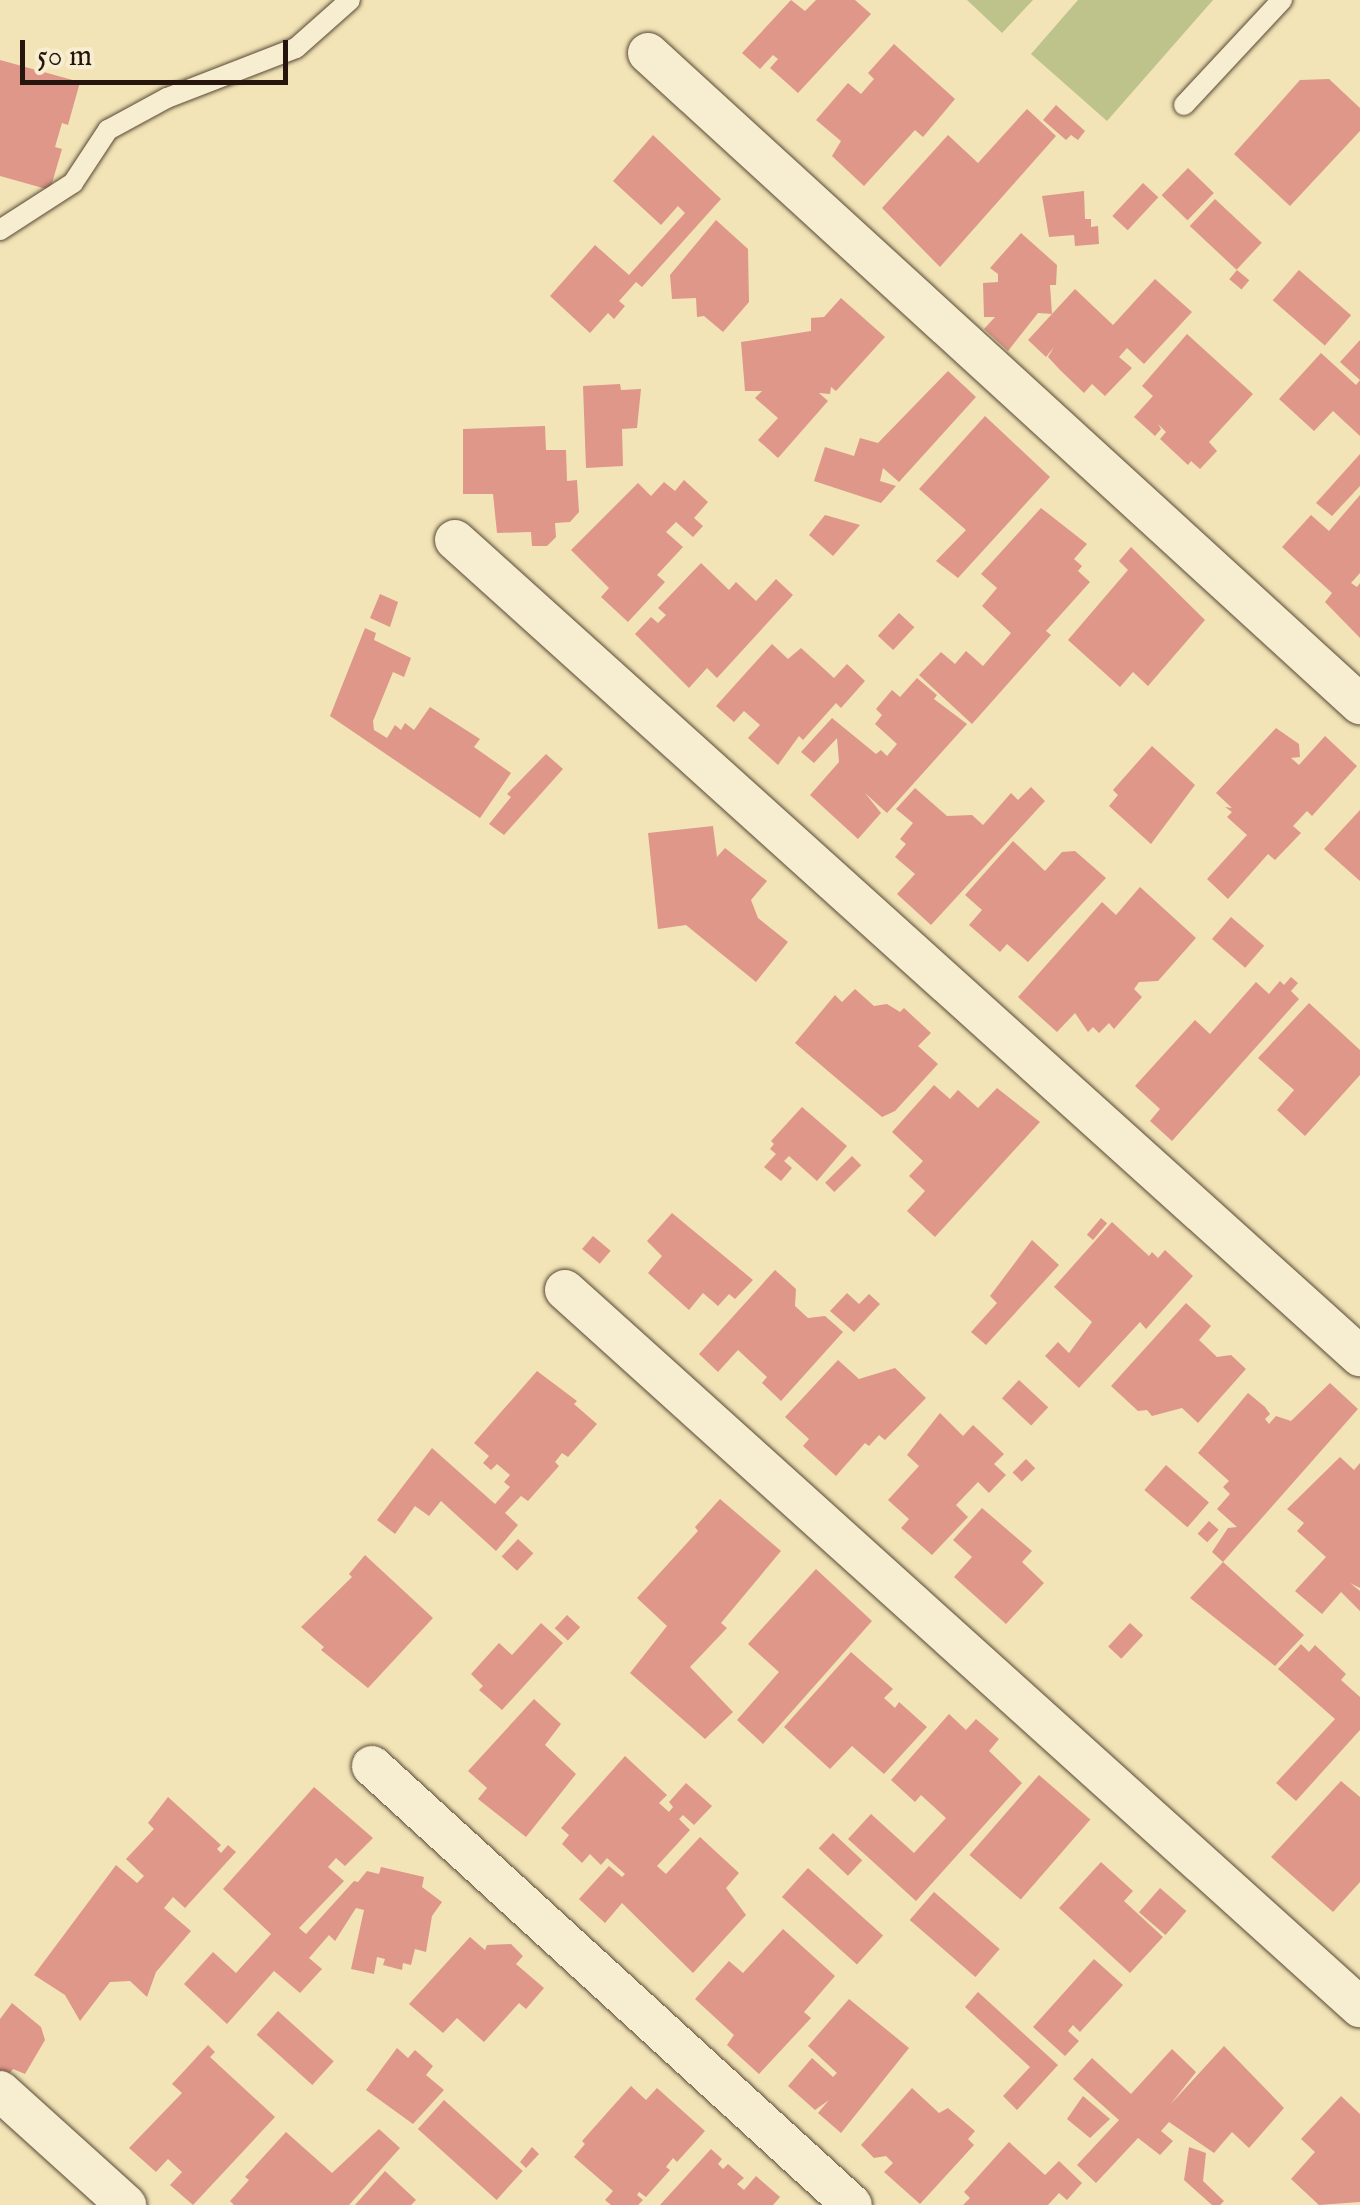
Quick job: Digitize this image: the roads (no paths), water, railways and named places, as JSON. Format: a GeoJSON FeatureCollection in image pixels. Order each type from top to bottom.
{"type":"FeatureCollection","features":[{"type":"Feature","properties":{"kind":"street"},"geometry":{"type":"LineString","coordinates":[[648,54],[1360,704]]}},
{"type":"Feature","properties":{"kind":"street"},"geometry":{"type":"LineString","coordinates":[[455,540],[1360,1356]]}},
{"type":"Feature","properties":{"kind":"street"},"geometry":{"type":"LineString","coordinates":[[565,1290],[1360,2007]]}},
{"type":"Feature","properties":{"kind":"street"},"geometry":{"type":"LineString","coordinates":[[372,1766],[852,2205]]}},
{"type":"Feature","properties":{"kind":"street"},"geometry":{"type":"LineString","coordinates":[[0,2090],[126,2205]]}},
{"type":"Feature","properties":{"kind":"lane"},"geometry":{"type":"LineString","coordinates":[[0,230],[73,182],[108,130],[168,98],[296,48],[350,0]]}},
{"type":"Feature","properties":{"kind":"lane"},"geometry":{"type":"LineString","coordinates":[[1184,105],[1282,0]]}}]}
